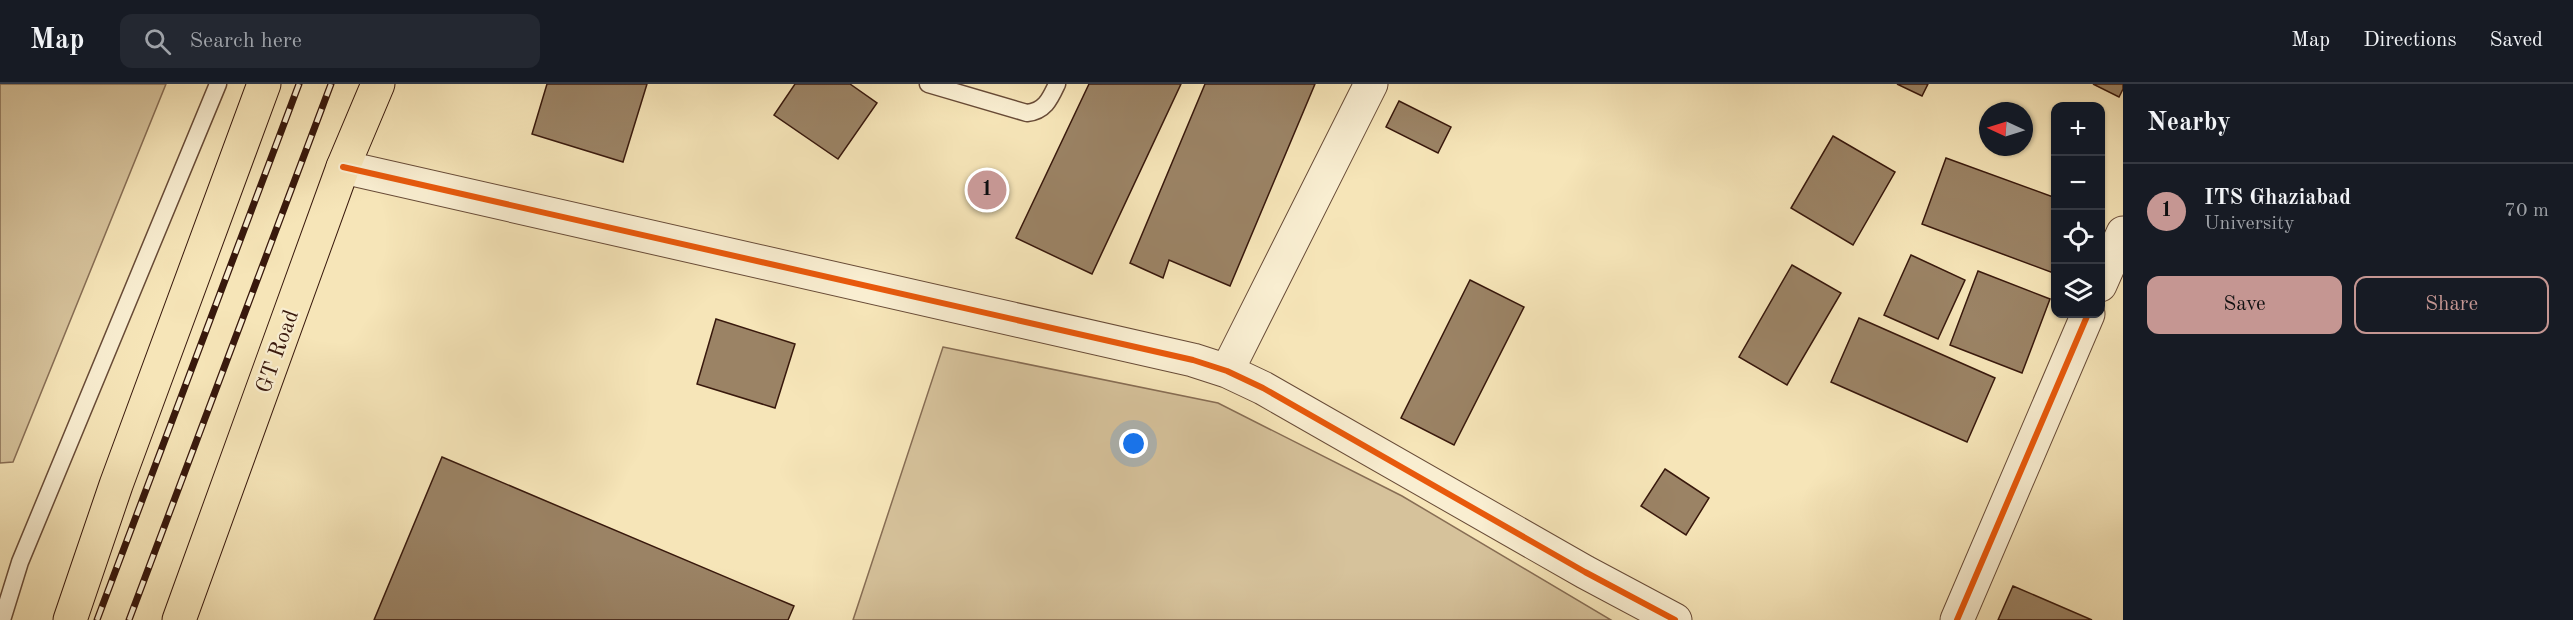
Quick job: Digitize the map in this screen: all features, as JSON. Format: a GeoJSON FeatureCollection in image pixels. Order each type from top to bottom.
{"type":"FeatureCollection","features":[{"type":"Feature","properties":{"kind":"highway"},"geometry":{"type":"LineString","coordinates":[[70,620],[116,485],[264,84]]}},
{"type":"Feature","properties":{"kind":"highway","name":"GT Road"},"geometry":{"type":"LineString","coordinates":[[179,620],[343,167],[378,84]]}},
{"type":"Feature","properties":{"kind":"street"},"geometry":{"type":"LineString","coordinates":[[1227,371],[1371,84]]}},
{"type":"Feature","properties":{"kind":"street"},"geometry":{"type":"LineString","coordinates":[[343,167],[1184,358],[1227,371],[1263,388],[1585,572],[1675,620]]}},
{"type":"Feature","properties":{"kind":"street"},"geometry":{"type":"LineString","coordinates":[[2105,274],[2123,233]]}},
{"type":"Feature","properties":{"kind":"street"},"geometry":{"type":"LineString","coordinates":[[1957,620],[2086,318]]}},
{"type":"Feature","properties":{"kind":"lane"},"geometry":{"type":"LineString","coordinates":[[2,620],[20,562],[218,84]]}},
{"type":"Feature","properties":{"kind":"lane"},"geometry":{"type":"LineString","coordinates":[[928,84],[1027,113],[1038,112],[1048,104],[1057,84]]}},
{"type":"Feature","properties":{"kind":"shaded area"},"geometry":{"type":"Polygon","coordinates":[[[0,84],[166,84],[13,462],[0,463],[0,84]]]}},
{"type":"Feature","properties":{"kind":"shaded area"},"geometry":{"type":"Polygon","coordinates":[[[943,347],[1218,403],[1402,496],[1611,620],[853,620],[943,347]]]}},
{"type":"Feature","properties":{"kind":"building"},"geometry":{"type":"Polygon","coordinates":[[[547,84],[647,84],[623,162],[532,134],[547,84]]]}},
{"type":"Feature","properties":{"kind":"building"},"geometry":{"type":"Polygon","coordinates":[[[795,84],[850,84],[877,103],[838,159],[774,115],[795,84]]]}},
{"type":"Feature","properties":{"kind":"building"},"geometry":{"type":"Polygon","coordinates":[[[1089,84],[1181,84],[1092,274],[1016,238],[1089,84]]]}},
{"type":"Feature","properties":{"kind":"building"},"geometry":{"type":"Polygon","coordinates":[[[1205,84],[1315,84],[1230,286],[1169,260],[1163,278],[1130,263],[1205,84]]]}},
{"type":"Feature","properties":{"kind":"building"},"geometry":{"type":"Polygon","coordinates":[[[1897,84],[1928,84],[1922,96],[1897,84]]]}},
{"type":"Feature","properties":{"kind":"building"},"geometry":{"type":"Polygon","coordinates":[[[2093,84],[2123,84],[2123,89],[2119,97],[2093,84]]]}},
{"type":"Feature","properties":{"kind":"building"},"geometry":{"type":"Polygon","coordinates":[[[1399,101],[1451,127],[1438,153],[1386,127],[1399,101]]]}},
{"type":"Feature","properties":{"kind":"building"},"geometry":{"type":"Polygon","coordinates":[[[1833,136],[1895,172],[1853,245],[1791,208],[1833,136]]]}},
{"type":"Feature","properties":{"kind":"building"},"geometry":{"type":"Polygon","coordinates":[[[1946,158],[2051,196],[2051,272],[1922,224],[1946,158]]]}},
{"type":"Feature","properties":{"kind":"building"},"geometry":{"type":"Polygon","coordinates":[[[1911,255],[1965,280],[1938,339],[1884,315],[1911,255]]]}},
{"type":"Feature","properties":{"kind":"building"},"geometry":{"type":"Polygon","coordinates":[[[1792,265],[1841,293],[1787,385],[1739,357],[1792,265]]]}},
{"type":"Feature","properties":{"kind":"building"},"geometry":{"type":"Polygon","coordinates":[[[1978,271],[2050,299],[2022,373],[1950,345],[1978,271]]]}},
{"type":"Feature","properties":{"kind":"building"},"geometry":{"type":"Polygon","coordinates":[[[1470,280],[1524,307],[1454,445],[1401,418],[1470,280]]]}},
{"type":"Feature","properties":{"kind":"building"},"geometry":{"type":"Polygon","coordinates":[[[1859,318],[1995,378],[1967,442],[1831,382],[1859,318]]]}},
{"type":"Feature","properties":{"kind":"building"},"geometry":{"type":"Polygon","coordinates":[[[716,319],[795,344],[775,408],[697,384],[716,319]]]}},
{"type":"Feature","properties":{"kind":"building"},"geometry":{"type":"Polygon","coordinates":[[[442,457],[794,606],[788,620],[374,620],[442,457]]]}},
{"type":"Feature","properties":{"kind":"building"},"geometry":{"type":"Polygon","coordinates":[[[1665,469],[1709,498],[1686,535],[1641,506],[1665,469]]]}},
{"type":"Feature","properties":{"kind":"building"},"geometry":{"type":"Polygon","coordinates":[[[2013,586],[2092,620],[1998,620],[2013,586]]]}},
{"type":"Feature","properties":{"kind":"railway"},"geometry":{"type":"LineString","coordinates":[[97,620],[299,84]]}},
{"type":"Feature","properties":{"kind":"railway"},"geometry":{"type":"LineString","coordinates":[[129,620],[331,84]]}},
{"type":"Feature","properties":{"kind":"cycle path"},"geometry":{"type":"LineString","coordinates":[[343,167],[1193,360],[1227,371],[1263,388],[1585,572],[1675,620]]}},
{"type":"Feature","properties":{"kind":"cycle path"},"geometry":{"type":"LineString","coordinates":[[1957,620],[2086,318]]}},
{"type":"Feature","properties":{"kind":"place","name":"ITS Ghaziabad"},"geometry":{"type":"Point","coordinates":[987,190]}}]}
